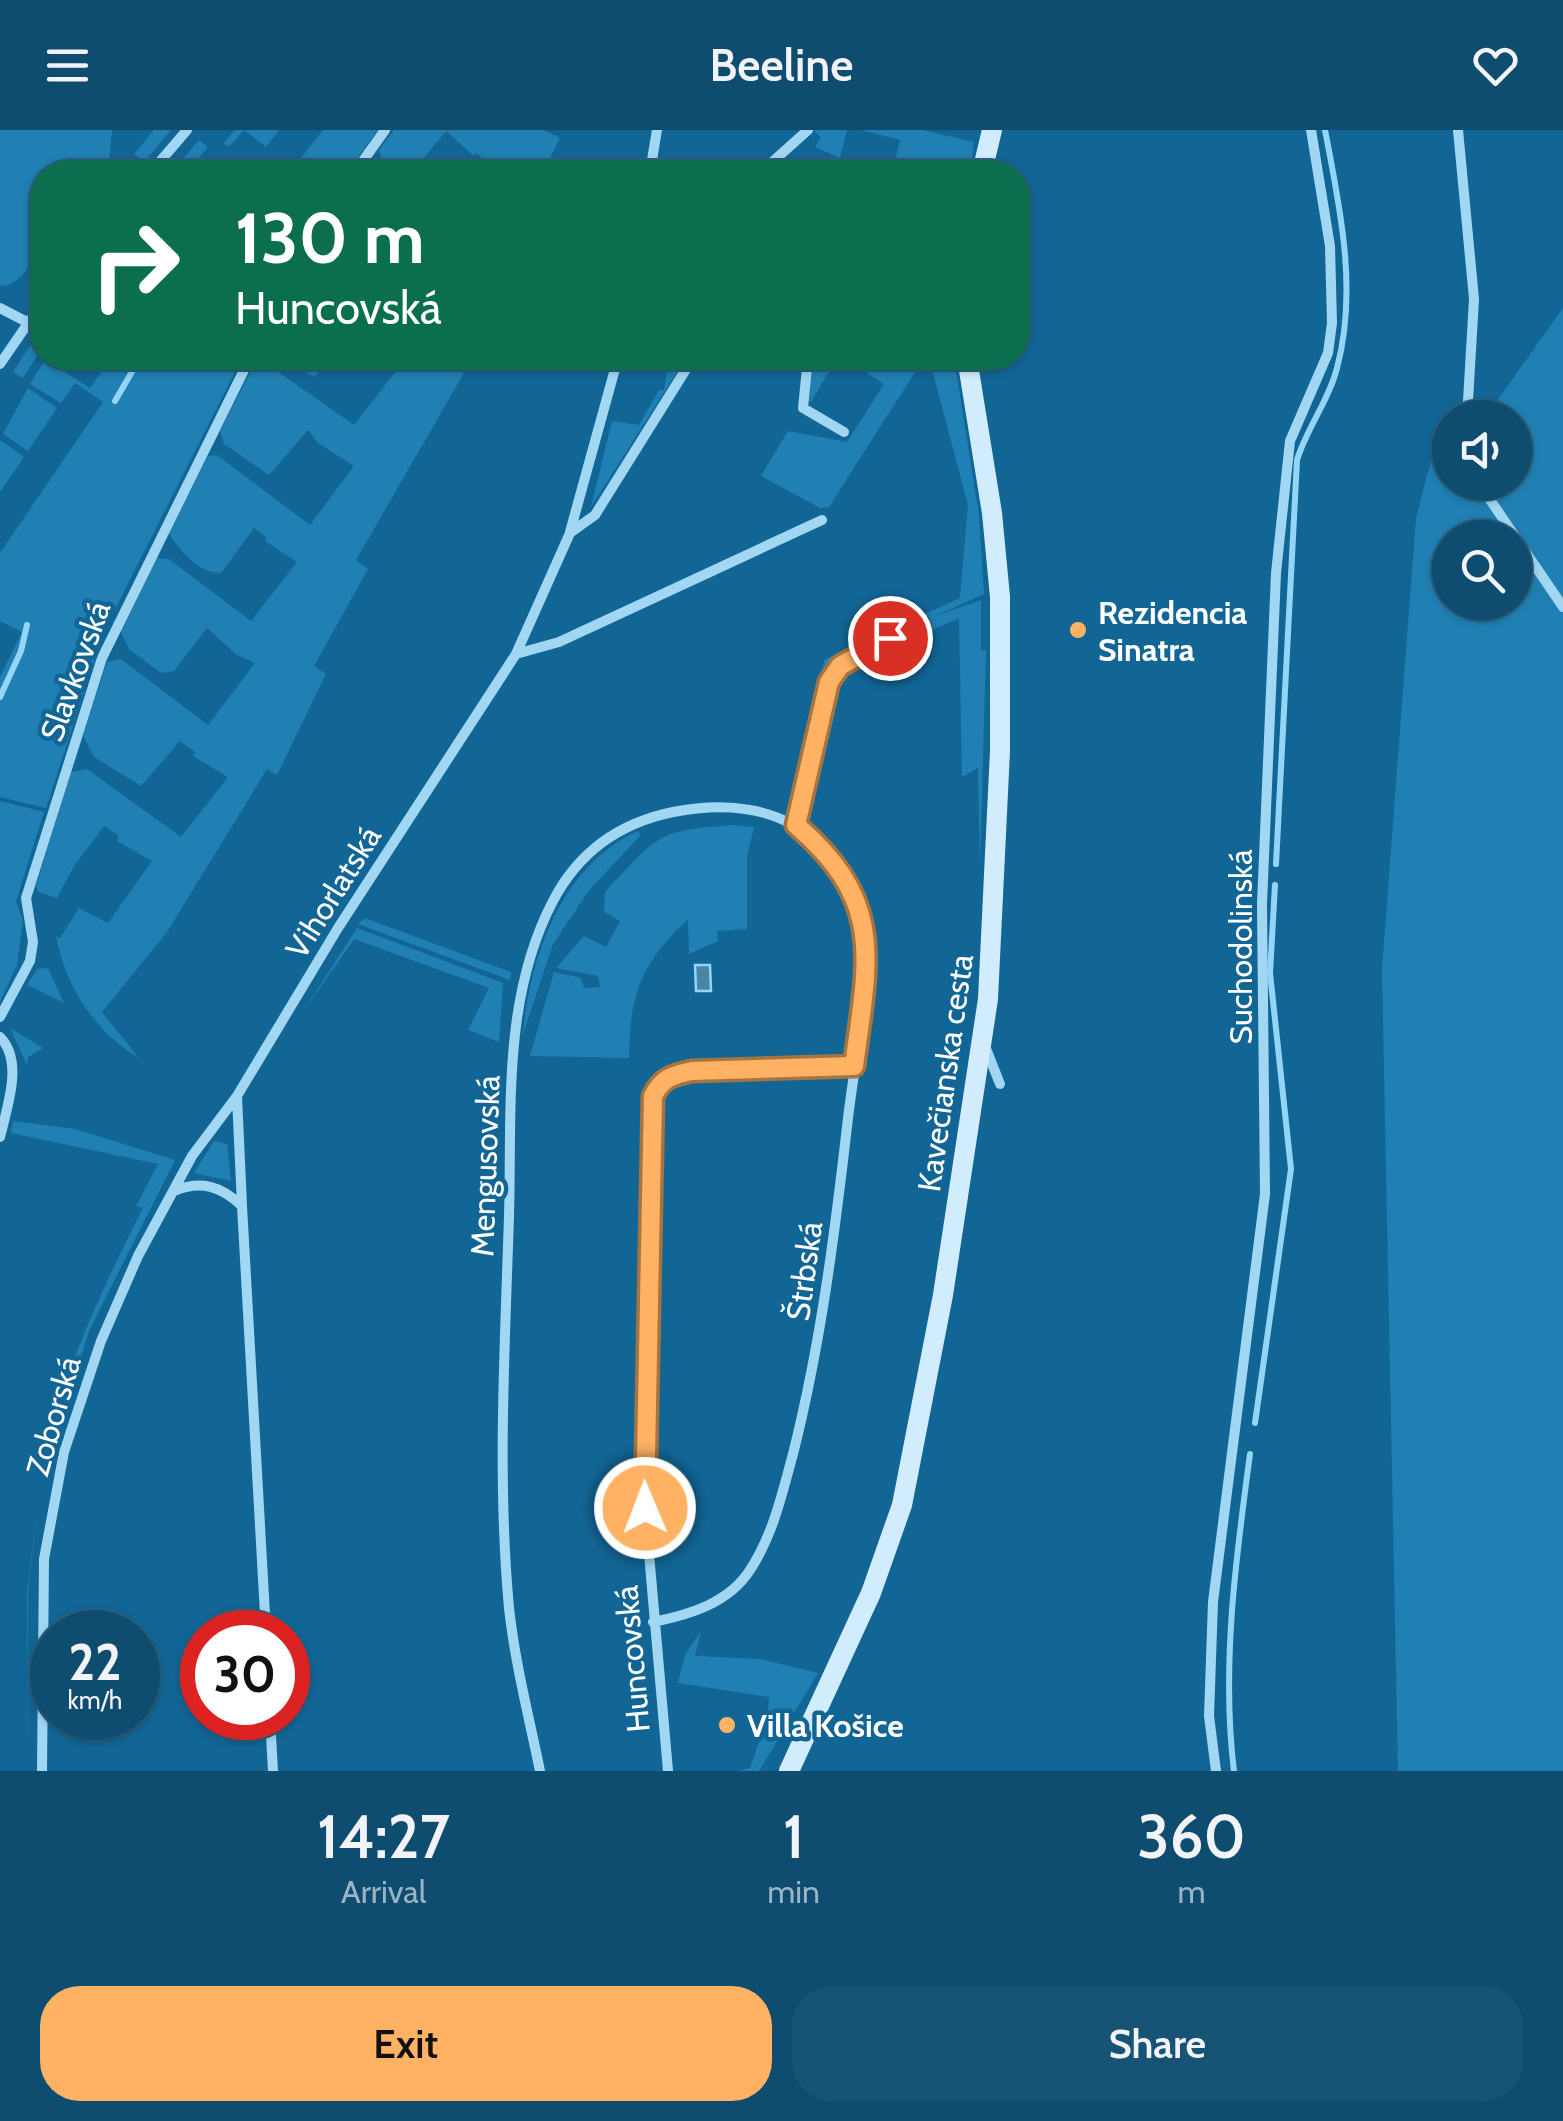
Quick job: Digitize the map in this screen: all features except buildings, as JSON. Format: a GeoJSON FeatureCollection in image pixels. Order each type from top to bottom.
{"type":"FeatureCollection","features":[{"type":"Feature","properties":{"kind":"street"},"geometry":{"type":"LineString","coordinates":[[162,160],[188,130]]}},
{"type":"Feature","properties":{"kind":"street"},"geometry":{"type":"LineString","coordinates":[[364,160],[385,130]]}},
{"type":"Feature","properties":{"kind":"street"},"geometry":{"type":"LineString","coordinates":[[652,160],[656,130]]}},
{"type":"Feature","properties":{"kind":"street"},"geometry":{"type":"LineString","coordinates":[[774,160],[808,130]]}},
{"type":"Feature","properties":{"kind":"street"},"geometry":{"type":"LineString","coordinates":[[985,160],[992,130]]}},
{"type":"Feature","properties":{"kind":"street","name":"Suchodolinská"},"geometry":{"type":"LineString","coordinates":[[1216,1771],[1209,1698],[1213,1602],[1265,1194],[1262,904],[1276,573],[1290,441],[1328,353],[1333,307],[1330,246],[1311,130]]}},
{"type":"Feature","properties":{"kind":"street"},"geometry":{"type":"LineString","coordinates":[[1458,130],[1474,299],[1469,400]]}},
{"type":"Feature","properties":{"kind":"street"},"geometry":{"type":"LineString","coordinates":[[0,308],[26,322]]}},
{"type":"Feature","properties":{"kind":"street"},"geometry":{"type":"LineString","coordinates":[[0,364],[30,317]]}},
{"type":"Feature","properties":{"kind":"street","name":"Slavkovská"},"geometry":{"type":"LineString","coordinates":[[0,1017],[30,960],[34,942],[26,898],[102,658],[244,370]]}},
{"type":"Feature","properties":{"kind":"street","name":"Vihorlatská"},"geometry":{"type":"LineString","coordinates":[[192,1156],[237,1096],[338,928],[516,654],[570,533],[615,370]]}},
{"type":"Feature","properties":{"kind":"street","name":"Vihorlatská"},"geometry":{"type":"LineString","coordinates":[[570,533],[595,515],[686,370]]}},
{"type":"Feature","properties":{"kind":"street"},"geometry":{"type":"LineString","coordinates":[[807,370],[803,408],[844,432]]}},
{"type":"Feature","properties":{"kind":"street","name":"Kavečianska cesta"},"geometry":{"type":"LineString","coordinates":[[789,1771],[870,1594],[902,1505],[940,1312],[983,1040],[996,890],[1000,597],[992,513],[969,370]]}},
{"type":"Feature","properties":{"kind":"street"},"geometry":{"type":"LineString","coordinates":[[1490,500],[1563,607]]}},
{"type":"Feature","properties":{"kind":"street"},"geometry":{"type":"LineString","coordinates":[[516,654],[560,642],[822,520]]}},
{"type":"Feature","properties":{"kind":"street"},"geometry":{"type":"LineString","coordinates":[[796,825],[829,682],[840,666],[890,638]]}},
{"type":"Feature","properties":{"kind":"street","name":"Mengusovská"},"geometry":{"type":"LineString","coordinates":[[540,1771],[510,1614],[502,1512],[512,1090],[521,988],[553,901],[583,858],[612,835],[667,814],[702,808],[762,811],[796,825],[836,862]]}},
{"type":"Feature","properties":{"kind":"street","name":"Štrbská"},"geometry":{"type":"LineString","coordinates":[[653,1622],[682,1616],[728,1594],[748,1575],[779,1508],[818,1350],[854,1066],[864,946],[861,908],[836,862]]}},
{"type":"Feature","properties":{"kind":"street"},"geometry":{"type":"LineString","coordinates":[[0,1037],[11,1050],[13,1067],[0,1137]]}},
{"type":"Feature","properties":{"kind":"street"},"geometry":{"type":"LineString","coordinates":[[983,1040],[992,1054],[1000,1084]]}},
{"type":"Feature","properties":{"kind":"street","name":"Huncovská"},"geometry":{"type":"LineString","coordinates":[[668,1771],[653,1622],[644,1432],[653,1096],[660,1083],[672,1075],[692,1071],[854,1066]]}},
{"type":"Feature","properties":{"kind":"street"},"geometry":{"type":"LineString","coordinates":[[237,1096],[265,1610]]}},
{"type":"Feature","properties":{"kind":"street","name":"Zoborská"},"geometry":{"type":"LineString","coordinates":[[42,1771],[44,1559],[64,1452],[101,1341],[138,1256],[192,1156]]}},
{"type":"Feature","properties":{"kind":"street"},"geometry":{"type":"LineString","coordinates":[[173,1192],[195,1184],[211,1186],[242,1206]]}},
{"type":"Feature","properties":{"kind":"street"},"geometry":{"type":"LineString","coordinates":[[271,1740],[273,1771]]}},
{"type":"Feature","properties":{"kind":"shaded area"},"geometry":{"type":"Polygon","coordinates":[[[0,130],[112,130],[109,160],[30,160],[30,266],[13,283],[0,286],[0,130]]]}},
{"type":"Feature","properties":{"kind":"shaded area"},"geometry":{"type":"Polygon","coordinates":[[[154,130],[171,130],[146,160],[134,154],[154,130]]]}},
{"type":"Feature","properties":{"kind":"shaded area"},"geometry":{"type":"Polygon","coordinates":[[[235,130],[244,130],[230,146],[223,144],[235,130]]]}},
{"type":"Feature","properties":{"kind":"shaded area"},"geometry":{"type":"Polygon","coordinates":[[[244,130],[279,130],[266,147],[244,130]]]}},
{"type":"Feature","properties":{"kind":"shaded area"},"geometry":{"type":"Polygon","coordinates":[[[323,130],[378,130],[356,160],[299,160],[323,130]]]}},
{"type":"Feature","properties":{"kind":"shaded area"},"geometry":{"type":"Polygon","coordinates":[[[394,130],[544,130],[560,138],[549,160],[485,160],[476,153],[474,156],[446,131],[422,160],[382,160],[379,150],[394,130]]]}},
{"type":"Feature","properties":{"kind":"shaded area"},"geometry":{"type":"Polygon","coordinates":[[[814,130],[847,130],[840,158],[815,147],[821,138],[814,130]]]}},
{"type":"Feature","properties":{"kind":"shaded area"},"geometry":{"type":"Polygon","coordinates":[[[861,130],[922,130],[974,142],[972,160],[895,160],[900,140],[861,130]]]}},
{"type":"Feature","properties":{"kind":"shaded area"},"geometry":{"type":"Polygon","coordinates":[[[199,140],[208,147],[197,160],[182,160],[199,140]]]}},
{"type":"Feature","properties":{"kind":"shaded area"},"geometry":{"type":"Polygon","coordinates":[[[1563,308],[1563,1771],[1398,1771],[1382,969],[1416,518],[1432,456],[1432,500],[1532,500],[1532,400],[1498,400],[1563,308]]]}},
{"type":"Feature","properties":{"kind":"shaded area"},"geometry":{"type":"Polygon","coordinates":[[[30,346],[30,367],[23,378],[13,372],[30,346]]]}},
{"type":"Feature","properties":{"kind":"shaded area"},"geometry":{"type":"Polygon","coordinates":[[[39,370],[61,370],[90,388],[103,370],[236,370],[104,631],[46,808],[0,797],[0,677],[22,632],[0,621],[0,553],[103,402],[75,383],[61,403],[30,384],[39,370]]]}},
{"type":"Feature","properties":{"kind":"shaded area"},"geometry":{"type":"Polygon","coordinates":[[[251,370],[275,370],[354,425],[397,370],[464,373],[356,560],[368,569],[314,666],[326,674],[277,775],[267,769],[167,932],[102,1012],[139,1058],[109,1035],[84,1006],[60,955],[56,936],[60,938],[79,908],[108,923],[152,861],[117,841],[119,836],[104,826],[74,866],[57,898],[38,892],[36,886],[71,772],[87,769],[181,837],[228,777],[193,756],[195,752],[180,741],[141,786],[94,757],[83,735],[107,662],[121,659],[208,725],[255,663],[237,655],[207,628],[174,671],[161,673],[129,649],[120,630],[156,558],[169,559],[251,621],[297,562],[265,541],[266,537],[254,528],[221,573],[197,565],[179,547],[169,533],[208,456],[217,455],[310,525],[354,466],[318,443],[308,430],[269,475],[224,444],[220,431],[251,370]]]}},
{"type":"Feature","properties":{"kind":"shaded area"},"geometry":{"type":"Polygon","coordinates":[[[301,370],[321,370],[314,377],[301,370]]]}},
{"type":"Feature","properties":{"kind":"shaded area"},"geometry":{"type":"Polygon","coordinates":[[[667,370],[678,370],[591,507],[612,421],[639,425],[659,390],[664,390],[667,370]]]}},
{"type":"Feature","properties":{"kind":"shaded area"},"geometry":{"type":"Polygon","coordinates":[[[812,370],[830,370],[811,402],[812,370]]]}},
{"type":"Feature","properties":{"kind":"shaded area"},"geometry":{"type":"Polygon","coordinates":[[[862,370],[916,370],[829,507],[820,508],[761,476],[788,431],[847,442],[884,384],[862,370]]]}},
{"type":"Feature","properties":{"kind":"shaded area"},"geometry":{"type":"Polygon","coordinates":[[[932,370],[956,370],[979,515],[984,594],[836,661],[822,690],[798,807],[824,660],[960,598],[968,505],[932,370]]]}},
{"type":"Feature","properties":{"kind":"shaded area"},"geometry":{"type":"Polygon","coordinates":[[[28,388],[57,408],[28,451],[3,434],[28,388]]]}},
{"type":"Feature","properties":{"kind":"shaded area"},"geometry":{"type":"Polygon","coordinates":[[[0,440],[24,457],[0,492],[0,440]]]}},
{"type":"Feature","properties":{"kind":"shaded area"},"geometry":{"type":"Polygon","coordinates":[[[981,600],[981,650],[986,650],[980,866],[978,768],[962,777],[959,618],[889,649],[909,629],[981,600]]]}},
{"type":"Feature","properties":{"kind":"shaded area"},"geometry":{"type":"Polygon","coordinates":[[[0,801],[44,812],[16,901],[23,921],[17,965],[0,1002],[0,801]]]}},
{"type":"Feature","properties":{"kind":"shaded area"},"geometry":{"type":"Polygon","coordinates":[[[754,827],[747,857],[747,929],[717,931],[718,941],[689,954],[688,919],[672,935],[641,981],[632,1015],[629,1058],[530,1056],[554,972],[581,978],[584,988],[600,987],[598,976],[556,968],[584,936],[606,947],[620,921],[604,912],[605,892],[660,839],[688,830],[754,827]]]}},
{"type":"Feature","properties":{"kind":"shaded area"},"geometry":{"type":"Polygon","coordinates":[[[638,831],[641,835],[590,889],[553,944],[523,1034],[533,974],[555,916],[589,866],[638,831]]]}},
{"type":"Feature","properties":{"kind":"shaded area"},"geometry":{"type":"Polygon","coordinates":[[[365,918],[511,972],[510,980],[358,924],[365,918]]]}},
{"type":"Feature","properties":{"kind":"shaded area"},"geometry":{"type":"Polygon","coordinates":[[[357,928],[503,983],[499,1042],[468,1030],[489,988],[354,939],[301,1015],[357,928]]]}},
{"type":"Feature","properties":{"kind":"shaded area"},"geometry":{"type":"Polygon","coordinates":[[[695,965],[710,965],[711,991],[696,991],[695,965]]]}},
{"type":"Feature","properties":{"kind":"shaded area"},"geometry":{"type":"Polygon","coordinates":[[[48,968],[64,1003],[27,985],[37,969],[48,968]]]}},
{"type":"Feature","properties":{"kind":"shaded area"},"geometry":{"type":"Polygon","coordinates":[[[10,1028],[43,1048],[28,1057],[27,1065],[10,1028]]]}},
{"type":"Feature","properties":{"kind":"shaded area"},"geometry":{"type":"Polygon","coordinates":[[[13,1121],[75,1129],[175,1160],[89,1331],[48,1462],[50,1438],[69,1372],[143,1208],[136,1206],[158,1164],[11,1133],[13,1121]]]}},
{"type":"Feature","properties":{"kind":"shaded area"},"geometry":{"type":"Polygon","coordinates":[[[214,1141],[227,1144],[231,1181],[194,1173],[214,1141]]]}},
{"type":"Feature","properties":{"kind":"shaded area"},"geometry":{"type":"Polygon","coordinates":[[[37,1506],[28,1594],[27,1771],[27,1594],[37,1506]]]}},
{"type":"Feature","properties":{"kind":"shaded area"},"geometry":{"type":"Polygon","coordinates":[[[701,1631],[695,1656],[760,1659],[818,1673],[759,1771],[739,1771],[750,1768],[767,1719],[769,1697],[678,1683],[685,1655],[701,1631]]]}},
{"type":"Feature","properties":{"kind":"waterway"},"geometry":{"type":"LineString","coordinates":[[1276,864],[1297,460],[1337,368],[1346,309],[1344,249],[1325,130]]}},
{"type":"Feature","properties":{"kind":"waterway"},"geometry":{"type":"LineString","coordinates":[[115,401],[133,370]]}},
{"type":"Feature","properties":{"kind":"waterway"},"geometry":{"type":"LineString","coordinates":[[0,697],[21,651],[27,625]]}},
{"type":"Feature","properties":{"kind":"waterway"},"geometry":{"type":"LineString","coordinates":[[1255,1423],[1291,1169],[1270,973],[1275,885]]}},
{"type":"Feature","properties":{"kind":"waterway"},"geometry":{"type":"LineString","coordinates":[[1234,1771],[1230,1652],[1235,1572],[1250,1454]]}},
{"type":"Feature","properties":{"kind":"place","name":"Rezidencia Sinatra"},"geometry":{"type":"Point","coordinates":[1078,630]}},
{"type":"Feature","properties":{"kind":"place","name":"Villa Košice"},"geometry":{"type":"Point","coordinates":[727,1725]}},
{"type":"Feature","properties":{"kind":"route"},"geometry":{"type":"LineString","coordinates":[[645,1508],[653,1096],[660,1083],[672,1075],[692,1071],[854,1066],[863,998],[861,908],[852,885],[836,862],[796,825],[803,812],[829,682],[840,666],[890,638]]}}]}
